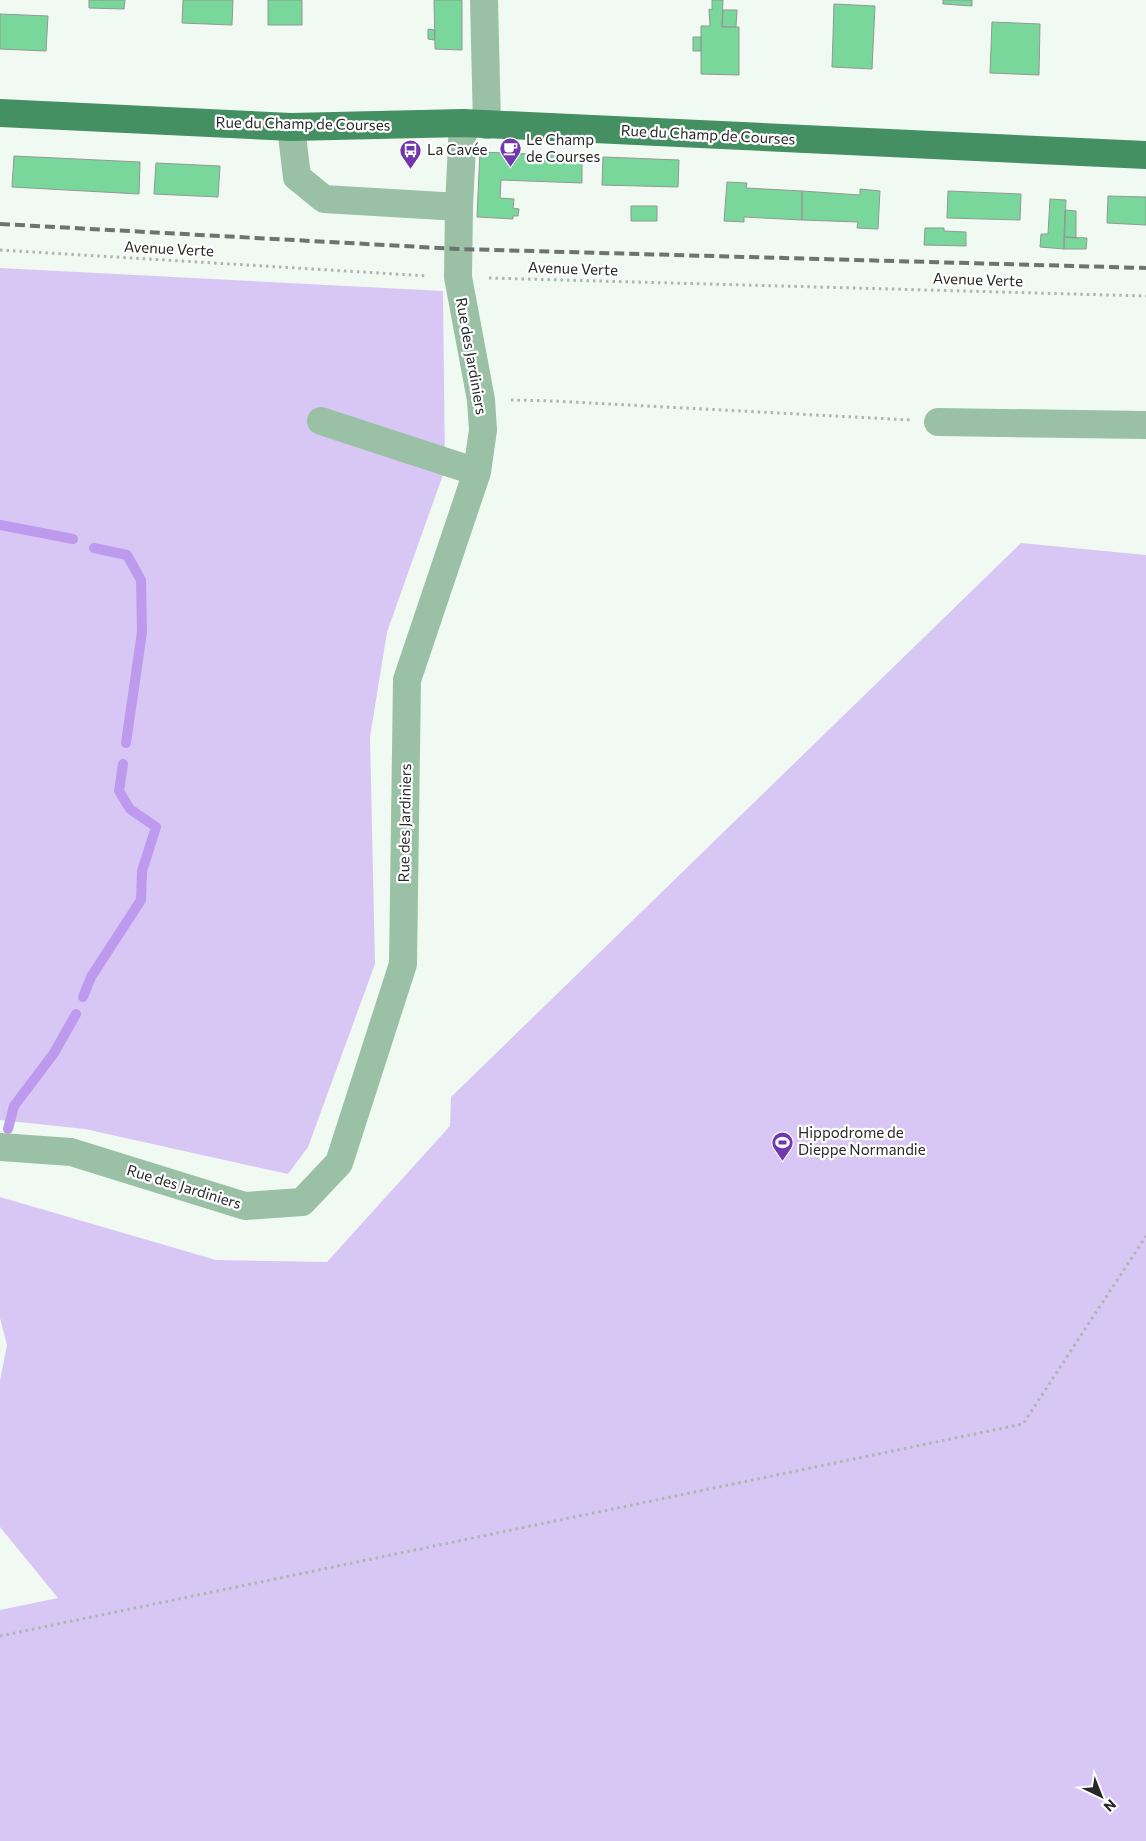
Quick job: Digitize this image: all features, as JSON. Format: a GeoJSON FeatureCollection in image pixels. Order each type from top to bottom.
{"type":"FeatureCollection","features":[{"type":"Feature","properties":{"kind":"main road","name":"Rue du Champ de Courses"},"geometry":{"type":"LineString","coordinates":[[0,113],[291,127],[475,124],[1146,155]]}},
{"type":"Feature","properties":{"kind":"street","name":"Rue des Jardiniers"},"geometry":{"type":"LineString","coordinates":[[0,1147],[71,1152],[245,1206],[302,1202],[339,1163],[403,964],[406,680],[477,472],[483,430],[481,400],[458,278],[459,206],[475,124],[484,0]]}},
{"type":"Feature","properties":{"kind":"street"},"geometry":{"type":"LineString","coordinates":[[291,127],[298,177],[324,199],[459,206]]}},
{"type":"Feature","properties":{"kind":"street"},"geometry":{"type":"LineString","coordinates":[[322,421],[477,472]]}},
{"type":"Feature","properties":{"kind":"street"},"geometry":{"type":"LineString","coordinates":[[938,422],[1146,425]]}},
{"type":"Feature","properties":{"kind":"path","name":"Avenue Verte"},"geometry":{"type":"LineString","coordinates":[[0,250],[458,278],[1146,296]]}},
{"type":"Feature","properties":{"kind":"path"},"geometry":{"type":"LineString","coordinates":[[481,400],[553,401],[938,422]]}},
{"type":"Feature","properties":{"kind":"path"},"geometry":{"type":"LineString","coordinates":[[0,1636],[1024,1424],[1146,1236]]}},
{"type":"Feature","properties":{"kind":"shaded area"},"geometry":{"type":"Polygon","coordinates":[[[0,268],[443,291],[445,469],[387,632],[370,737],[375,964],[308,1147],[288,1174],[85,1129],[0,1120],[0,268]]]}},
{"type":"Feature","properties":{"kind":"shaded area","name":"Hippodrome de Dieppe Normandie"},"geometry":{"type":"Polygon","coordinates":[[[1021,543],[1146,555],[1146,1841],[0,1841],[0,1610],[58,1598],[0,1527],[0,1381],[7,1345],[0,1318],[0,1197],[216,1260],[327,1262],[450,1126],[451,1097],[1021,543]]]}},
{"type":"Feature","properties":{"kind":"building"},"geometry":{"type":"Polygon","coordinates":[[[89,0],[125,0],[124,9],[89,8],[89,0]]]}},
{"type":"Feature","properties":{"kind":"building"},"geometry":{"type":"Polygon","coordinates":[[[183,0],[233,0],[232,25],[182,23],[183,0]]]}},
{"type":"Feature","properties":{"kind":"building"},"geometry":{"type":"Polygon","coordinates":[[[268,0],[302,0],[302,25],[268,25],[268,0]]]}},
{"type":"Feature","properties":{"kind":"building"},"geometry":{"type":"Polygon","coordinates":[[[434,0],[462,0],[462,50],[435,49],[434,0]]]}},
{"type":"Feature","properties":{"kind":"building"},"geometry":{"type":"Polygon","coordinates":[[[712,0],[723,0],[722,27],[739,27],[739,75],[701,74],[701,26],[710,26],[709,9],[712,10],[712,0]]]}},
{"type":"Feature","properties":{"kind":"building"},"geometry":{"type":"Polygon","coordinates":[[[943,0],[972,0],[972,6],[943,4],[943,0]]]}},
{"type":"Feature","properties":{"kind":"building"},"geometry":{"type":"Polygon","coordinates":[[[834,4],[875,6],[872,69],[832,67],[834,4]]]}},
{"type":"Feature","properties":{"kind":"building"},"geometry":{"type":"Polygon","coordinates":[[[723,10],[737,10],[736,27],[722,27],[723,10]]]}},
{"type":"Feature","properties":{"kind":"building"},"geometry":{"type":"Polygon","coordinates":[[[0,14],[48,16],[46,51],[0,49],[0,14]]]}},
{"type":"Feature","properties":{"kind":"building"},"geometry":{"type":"Polygon","coordinates":[[[992,22],[1040,24],[1039,75],[990,73],[992,22]]]}},
{"type":"Feature","properties":{"kind":"building"},"geometry":{"type":"Polygon","coordinates":[[[428,29],[435,30],[434,40],[428,39],[428,29]]]}},
{"type":"Feature","properties":{"kind":"building"},"geometry":{"type":"Polygon","coordinates":[[[693,37],[701,37],[701,51],[693,51],[693,37]]]}},
{"type":"Feature","properties":{"kind":"building"},"geometry":{"type":"Polygon","coordinates":[[[480,152],[582,156],[582,183],[501,180],[500,198],[514,199],[513,208],[519,209],[518,216],[513,216],[513,219],[477,217],[480,152]]]}},
{"type":"Feature","properties":{"kind":"building"},"geometry":{"type":"Polygon","coordinates":[[[14,156],[140,162],[139,194],[12,187],[14,156]]]}},
{"type":"Feature","properties":{"kind":"building"},"geometry":{"type":"Polygon","coordinates":[[[603,157],[679,160],[678,187],[602,185],[603,157]]]}},
{"type":"Feature","properties":{"kind":"building"},"geometry":{"type":"Polygon","coordinates":[[[156,163],[220,166],[218,197],[154,194],[156,163]]]}},
{"type":"Feature","properties":{"kind":"building"},"geometry":{"type":"Polygon","coordinates":[[[727,182],[747,183],[746,188],[802,191],[802,220],[744,217],[744,222],[724,221],[727,182]]]}},
{"type":"Feature","properties":{"kind":"building"},"geometry":{"type":"Polygon","coordinates":[[[860,189],[880,191],[878,229],[857,228],[858,222],[802,220],[802,191],[860,195],[860,189]]]}},
{"type":"Feature","properties":{"kind":"building"},"geometry":{"type":"Polygon","coordinates":[[[948,191],[1021,194],[1020,220],[947,218],[948,191]]]}},
{"type":"Feature","properties":{"kind":"building"},"geometry":{"type":"Polygon","coordinates":[[[1108,196],[1146,197],[1146,225],[1107,223],[1108,196]]]}},
{"type":"Feature","properties":{"kind":"building"},"geometry":{"type":"Polygon","coordinates":[[[1050,199],[1066,200],[1064,249],[1040,247],[1041,234],[1048,234],[1050,199]]]}},
{"type":"Feature","properties":{"kind":"building"},"geometry":{"type":"Polygon","coordinates":[[[631,206],[657,206],[657,221],[631,221],[631,206]]]}},
{"type":"Feature","properties":{"kind":"building"},"geometry":{"type":"Polygon","coordinates":[[[1065,210],[1076,211],[1076,238],[1064,237],[1065,210]]]}},
{"type":"Feature","properties":{"kind":"building"},"geometry":{"type":"Polygon","coordinates":[[[925,228],[944,228],[944,231],[966,232],[966,246],[924,245],[925,228]]]}},
{"type":"Feature","properties":{"kind":"building"},"geometry":{"type":"Polygon","coordinates":[[[1064,237],[1087,238],[1086,249],[1064,249],[1064,237]]]}},
{"type":"Feature","properties":{"kind":"waterway"},"geometry":{"type":"LineString","coordinates":[[0,525],[73,539]]}},
{"type":"Feature","properties":{"kind":"waterway"},"geometry":{"type":"LineString","coordinates":[[94,548],[127,555],[141,580],[142,632],[126,743]]}},
{"type":"Feature","properties":{"kind":"waterway"},"geometry":{"type":"LineString","coordinates":[[83,997],[91,977],[141,900],[142,871],[156,827],[130,809],[119,791],[123,764]]}},
{"type":"Feature","properties":{"kind":"waterway"},"geometry":{"type":"LineString","coordinates":[[8,1129],[14,1106],[54,1053],[76,1014]]}},
{"type":"Feature","properties":{"kind":"railway"},"geometry":{"type":"LineString","coordinates":[[0,224],[458,249],[1146,268]]}},
{"type":"Feature","properties":{"kind":"place","name":"Le Champ de Courses"},"geometry":{"type":"Point","coordinates":[510,168]}},
{"type":"Feature","properties":{"kind":"place","name":"La Cavée"},"geometry":{"type":"Point","coordinates":[411,169]}},
{"type":"Feature","properties":{"kind":"place","name":"Hippodrome de Dieppe Normandie"},"geometry":{"type":"Point","coordinates":[782,1161]}}]}
